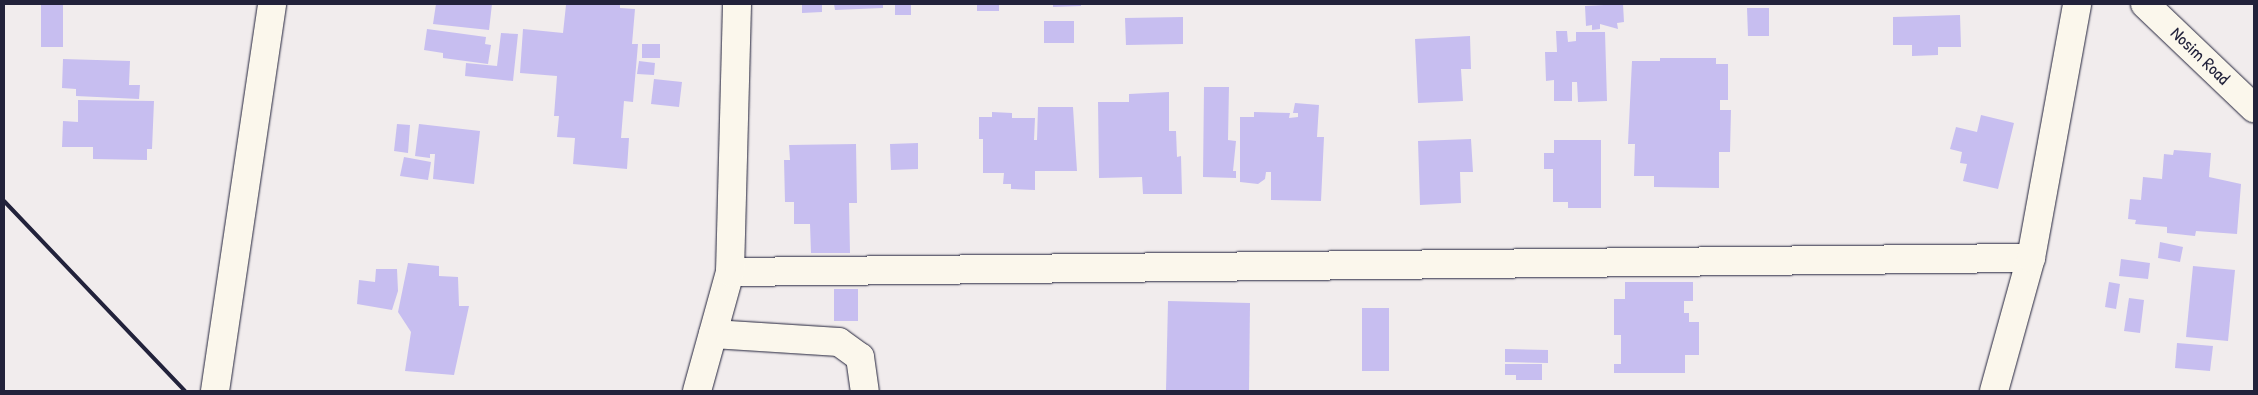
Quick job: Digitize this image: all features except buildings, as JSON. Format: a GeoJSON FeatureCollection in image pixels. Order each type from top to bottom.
{"type":"FeatureCollection","features":[{"type":"Feature","properties":{"kind":"street"},"geometry":{"type":"LineString","coordinates":[[215,391],[272,4]]}},
{"type":"Feature","properties":{"kind":"street"},"geometry":{"type":"LineString","coordinates":[[697,391],[730,272],[737,4]]}},
{"type":"Feature","properties":{"kind":"street"},"geometry":{"type":"LineString","coordinates":[[1994,391],[2031,258],[2077,4]]}},
{"type":"Feature","properties":{"kind":"street","name":"Nosim Road"},"geometry":{"type":"LineString","coordinates":[[2145,4],[2254,108]]}},
{"type":"Feature","properties":{"kind":"street"},"geometry":{"type":"LineString","coordinates":[[730,272],[2031,258]]}},
{"type":"Feature","properties":{"kind":"street"},"geometry":{"type":"LineString","coordinates":[[713,334],[839,342],[860,356],[865,391]]}},
{"type":"Feature","properties":{"kind":"railway"},"geometry":{"type":"LineString","coordinates":[[4,201],[185,391]]}}]}
